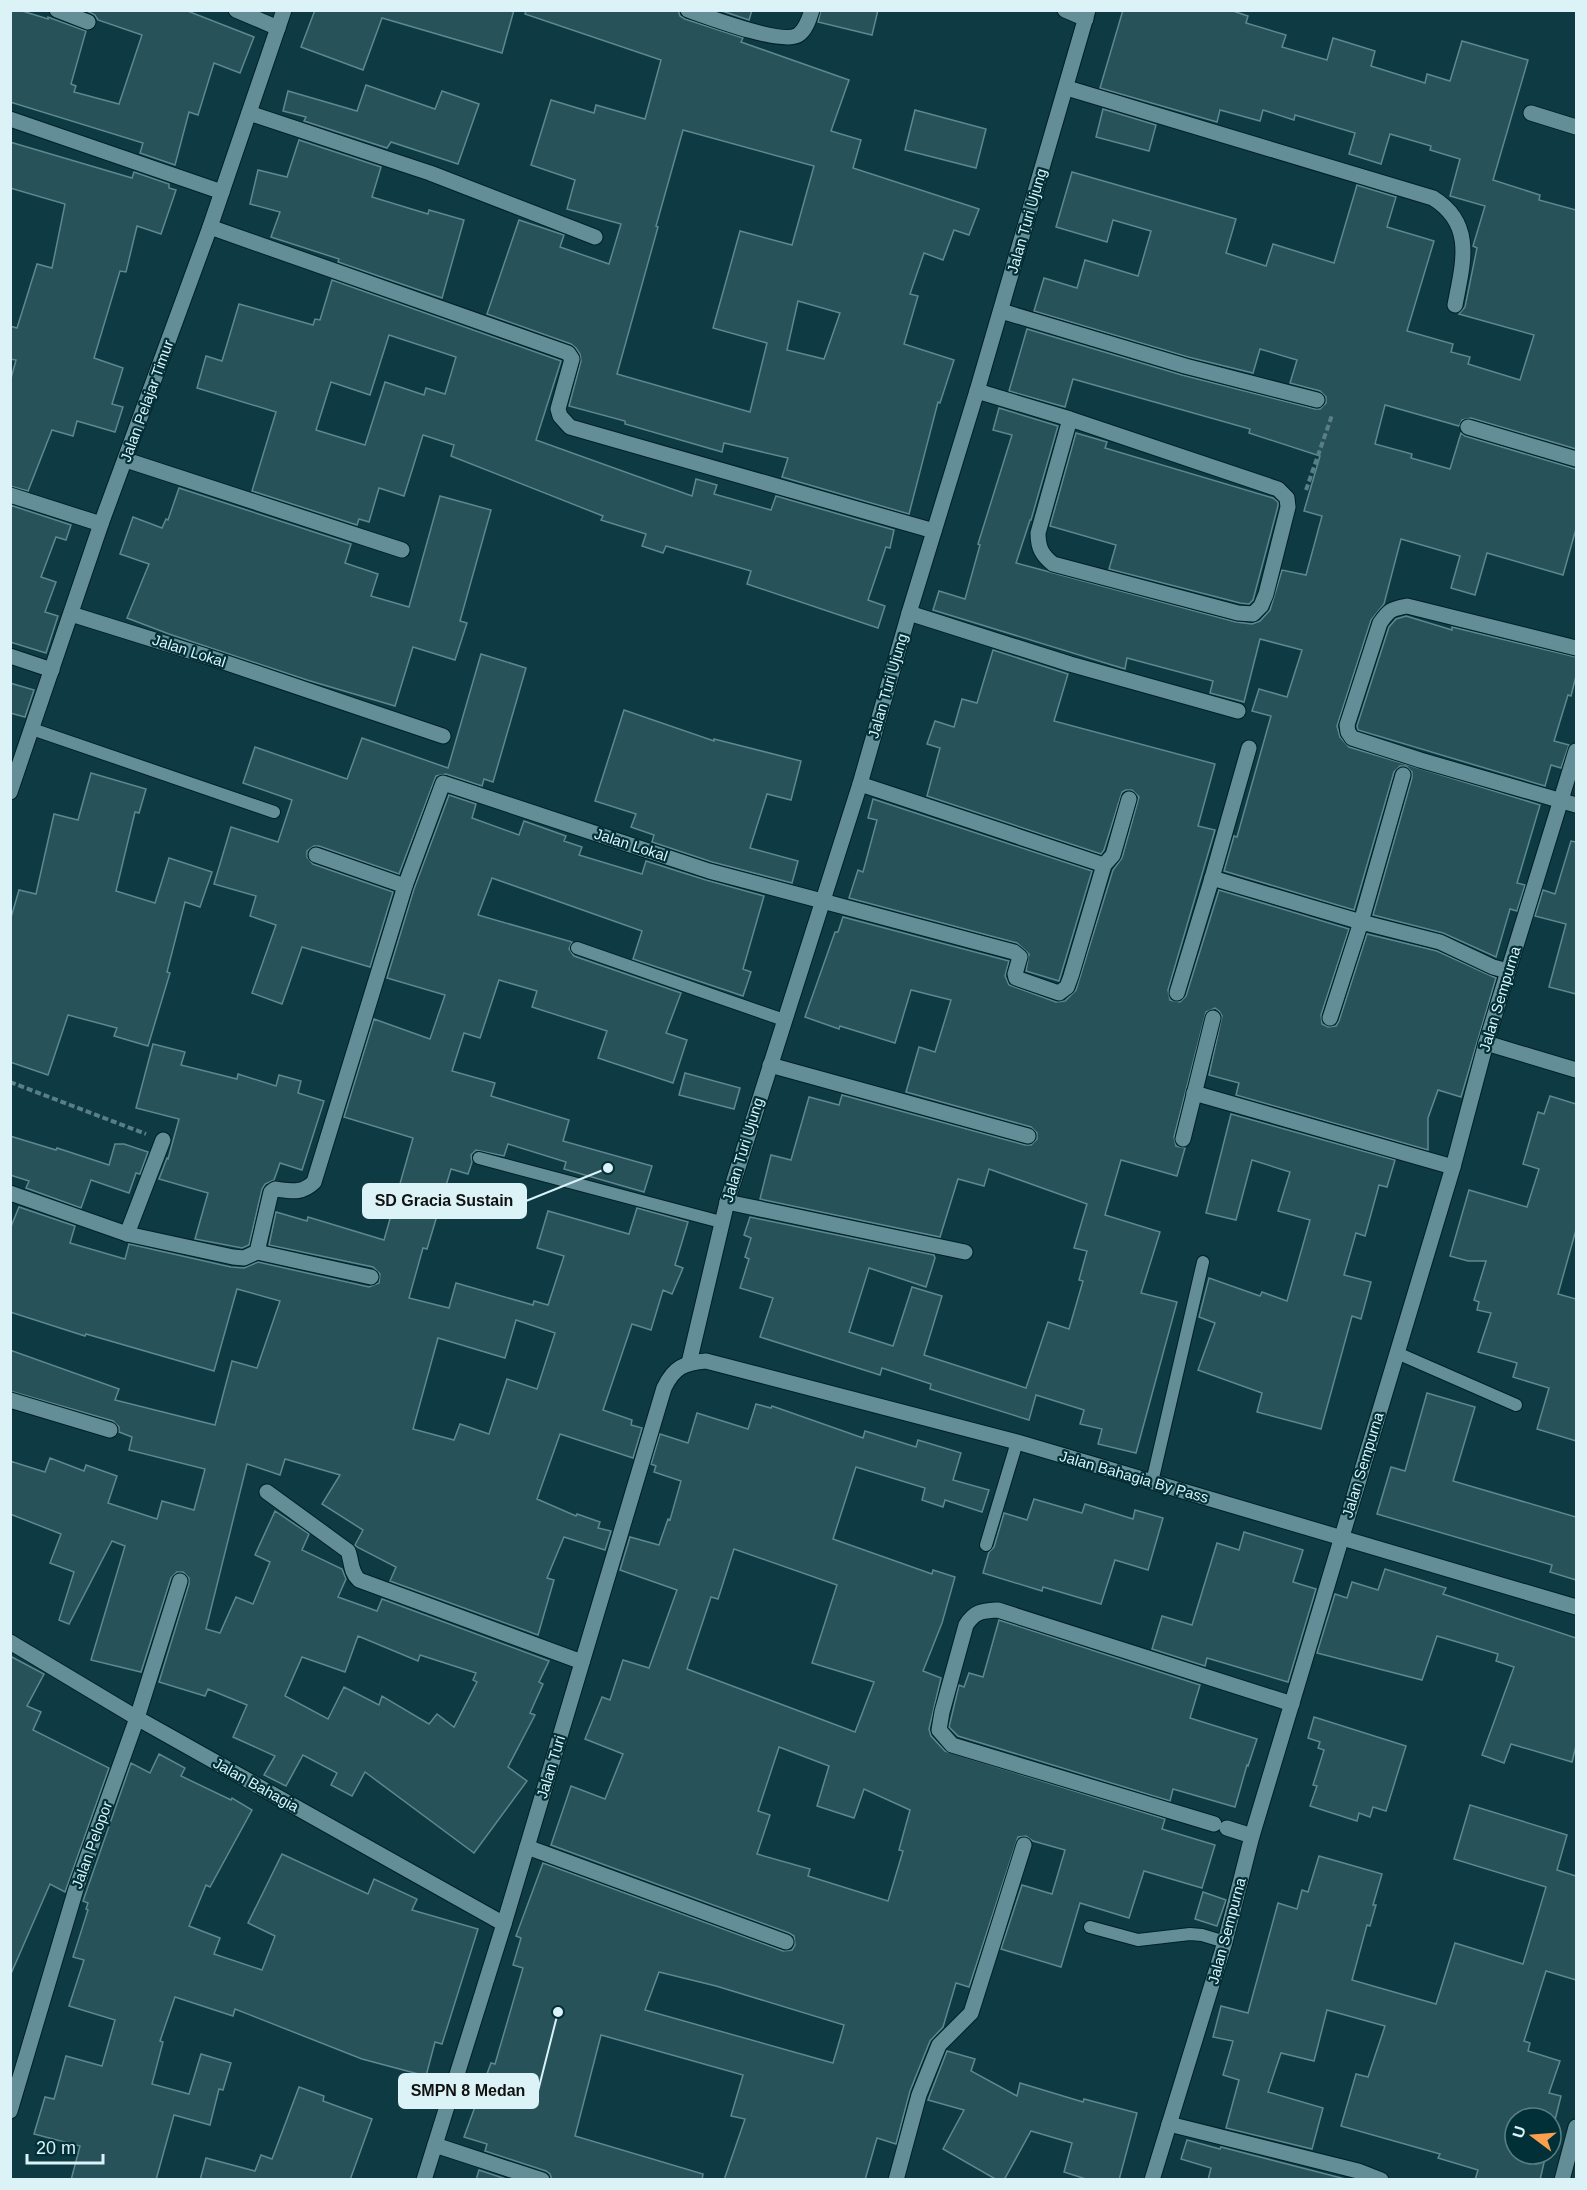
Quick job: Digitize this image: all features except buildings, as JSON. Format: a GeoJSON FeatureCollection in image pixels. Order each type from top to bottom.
{"type":"FeatureCollection","features":[{"type":"Feature","properties":{"kind":"street"},"geometry":{"type":"LineString","coordinates":[[57,10],[88,22]]}},
{"type":"Feature","properties":{"kind":"street"},"geometry":{"type":"LineString","coordinates":[[236,10],[278,28]]}},
{"type":"Feature","properties":{"kind":"street","name":"Jalan Pelajar Timur"},"geometry":{"type":"LineString","coordinates":[[10,792],[101,524],[210,227],[284,10]]}},
{"type":"Feature","properties":{"kind":"street"},"geometry":{"type":"LineString","coordinates":[[688,10],[776,37],[789,37],[797,36],[803,31],[812,10]]}},
{"type":"Feature","properties":{"kind":"street"},"geometry":{"type":"LineString","coordinates":[[1065,10],[1087,15]]}},
{"type":"Feature","properties":{"kind":"street","name":"Jalan Turi Ujung"},"geometry":{"type":"LineString","coordinates":[[689,1363],[721,1222],[860,784],[1087,15]]}},
{"type":"Feature","properties":{"kind":"street"},"geometry":{"type":"LineString","coordinates":[[1066,88],[1433,198],[1447,207],[1462,236],[1464,256],[1455,305]]}},
{"type":"Feature","properties":{"kind":"street"},"geometry":{"type":"LineString","coordinates":[[249,113],[430,173],[595,237]]}},
{"type":"Feature","properties":{"kind":"street"},"geometry":{"type":"LineString","coordinates":[[1531,113],[1576,127]]}},
{"type":"Feature","properties":{"kind":"street"},"geometry":{"type":"LineString","coordinates":[[10,119],[222,192]]}},
{"type":"Feature","properties":{"kind":"street"},"geometry":{"type":"LineString","coordinates":[[210,227],[568,353],[572,359],[558,409],[560,416],[570,427],[934,531]]}},
{"type":"Feature","properties":{"kind":"street"},"geometry":{"type":"LineString","coordinates":[[1001,311],[1185,366],[1317,400]]}},
{"type":"Feature","properties":{"kind":"street"},"geometry":{"type":"LineString","coordinates":[[977,391],[1070,419],[1278,489],[1287,498],[1288,507],[1266,594],[1261,606],[1253,614],[1238,613],[1053,564],[1043,556],[1038,544],[1038,533],[1070,419]]}},
{"type":"Feature","properties":{"kind":"street"},"geometry":{"type":"LineString","coordinates":[[1468,427],[1576,459]]}},
{"type":"Feature","properties":{"kind":"street"},"geometry":{"type":"LineString","coordinates":[[126,460],[402,550]]}},
{"type":"Feature","properties":{"kind":"street"},"geometry":{"type":"LineString","coordinates":[[10,495],[101,524]]}},
{"type":"Feature","properties":{"kind":"street"},"geometry":{"type":"LineString","coordinates":[[1569,803],[1352,738],[1347,725],[1380,623],[1388,612],[1396,608],[1407,606],[1576,648]]}},
{"type":"Feature","properties":{"kind":"street"},"geometry":{"type":"LineString","coordinates":[[909,613],[1070,664],[1238,711]]}},
{"type":"Feature","properties":{"kind":"street","name":"Jalan Lokal"},"geometry":{"type":"LineString","coordinates":[[71,614],[209,657],[443,736]]}},
{"type":"Feature","properties":{"kind":"street"},"geometry":{"type":"LineString","coordinates":[[10,656],[52,670]]}},
{"type":"Feature","properties":{"kind":"street"},"geometry":{"type":"LineString","coordinates":[[1177,993],[1249,748]]}},
{"type":"Feature","properties":{"kind":"street","name":"Jalan Sempurna"},"geometry":{"type":"LineString","coordinates":[[1152,2180],[1225,1942],[1252,1836],[1453,1167],[1486,1043],[1508,971],[1569,803],[1576,751]]}},
{"type":"Feature","properties":{"kind":"street"},"geometry":{"type":"LineString","coordinates":[[1330,1017],[1361,922],[1403,774]]}},
{"type":"Feature","properties":{"kind":"street","name":"Jalan Lokal"},"geometry":{"type":"LineString","coordinates":[[405,886],[442,783],[709,871],[1014,952],[1020,957],[1016,978],[1059,993],[1067,987],[1071,976],[1104,865]]}},
{"type":"Feature","properties":{"kind":"street"},"geometry":{"type":"LineString","coordinates":[[860,784],[1104,865],[1113,855],[1129,799]]}},
{"type":"Feature","properties":{"kind":"street"},"geometry":{"type":"LineString","coordinates":[[257,1252],[271,1192],[275,1189],[298,1192],[308,1188],[314,1182],[405,886],[316,855]]}},
{"type":"Feature","properties":{"kind":"street"},"geometry":{"type":"LineString","coordinates":[[1212,878],[1361,922],[1440,942],[1493,967],[1508,971]]}},
{"type":"Feature","properties":{"kind":"street"},"geometry":{"type":"LineString","coordinates":[[1183,1139],[1213,1018]]}},
{"type":"Feature","properties":{"kind":"street"},"geometry":{"type":"LineString","coordinates":[[1486,1043],[1576,1070]]}},
{"type":"Feature","properties":{"kind":"street"},"geometry":{"type":"LineString","coordinates":[[770,1065],[1028,1136]]}},
{"type":"Feature","properties":{"kind":"street"},"geometry":{"type":"LineString","coordinates":[[1194,1093],[1453,1167]]}},
{"type":"Feature","properties":{"kind":"street"},"geometry":{"type":"LineString","coordinates":[[127,1234],[163,1140]]}},
{"type":"Feature","properties":{"kind":"street"},"geometry":{"type":"LineString","coordinates":[[10,1193],[127,1234],[233,1257],[244,1258],[257,1252],[371,1277]]}},
{"type":"Feature","properties":{"kind":"street"},"geometry":{"type":"LineString","coordinates":[[727,1202],[965,1252]]}},
{"type":"Feature","properties":{"kind":"street","name":"Jalan Bahagia By Pass"},"geometry":{"type":"LineString","coordinates":[[689,1363],[706,1361],[1017,1442],[1576,1607]]}},
{"type":"Feature","properties":{"kind":"street","name":"Jalan Turi"},"geometry":{"type":"LineString","coordinates":[[424,2180],[504,1924],[664,1388],[677,1369],[689,1363]]}},
{"type":"Feature","properties":{"kind":"street"},"geometry":{"type":"LineString","coordinates":[[10,1400],[110,1430]]}},
{"type":"Feature","properties":{"kind":"street"},"geometry":{"type":"LineString","coordinates":[[267,1492],[348,1551],[351,1569],[359,1580],[582,1662]]}},
{"type":"Feature","properties":{"kind":"street","name":"Jalan Pelopor"},"geometry":{"type":"LineString","coordinates":[[10,2111],[76,1889],[137,1718],[180,1581]]}},
{"type":"Feature","properties":{"kind":"street"},"geometry":{"type":"LineString","coordinates":[[1252,1836],[952,1745],[939,1730],[966,1625],[974,1614],[981,1611],[998,1610],[1292,1704]]}},
{"type":"Feature","properties":{"kind":"street","name":"Jalan Bahagia"},"geometry":{"type":"LineString","coordinates":[[10,1642],[137,1718],[504,1924]]}},
{"type":"Feature","properties":{"kind":"street"},"geometry":{"type":"LineString","coordinates":[[896,2180],[920,2095],[939,2045],[971,2013],[1024,1845]]}},
{"type":"Feature","properties":{"kind":"street"},"geometry":{"type":"LineString","coordinates":[[527,1846],[786,1942]]}},
{"type":"Feature","properties":{"kind":"street"},"geometry":{"type":"LineString","coordinates":[[1169,2124],[1358,2171],[1382,2180]]}},
{"type":"Feature","properties":{"kind":"street"},"geometry":{"type":"LineString","coordinates":[[1562,2180],[1576,2127]]}},
{"type":"Feature","properties":{"kind":"street"},"geometry":{"type":"LineString","coordinates":[[435,2145],[542,2180]]}},
{"type":"Feature","properties":{"kind":"lane"},"geometry":{"type":"LineString","coordinates":[[32,729],[274,812]]}},
{"type":"Feature","properties":{"kind":"lane"},"geometry":{"type":"LineString","coordinates":[[577,948],[784,1020]]}},
{"type":"Feature","properties":{"kind":"lane"},"geometry":{"type":"LineString","coordinates":[[479,1158],[721,1222]]}},
{"type":"Feature","properties":{"kind":"lane"},"geometry":{"type":"LineString","coordinates":[[1152,1482],[1203,1262]]}},
{"type":"Feature","properties":{"kind":"lane"},"geometry":{"type":"LineString","coordinates":[[1397,1353],[1516,1405]]}},
{"type":"Feature","properties":{"kind":"lane"},"geometry":{"type":"LineString","coordinates":[[986,1545],[1017,1442]]}},
{"type":"Feature","properties":{"kind":"lane"},"geometry":{"type":"LineString","coordinates":[[1090,1927],[1138,1940],[1190,1934],[1225,1942]]}},
{"type":"Feature","properties":{"kind":"path"},"geometry":{"type":"LineString","coordinates":[[1304,494],[1336,408],[1335,405],[1317,400]]}},
{"type":"Feature","properties":{"kind":"path"},"geometry":{"type":"LineString","coordinates":[[10,1082],[163,1140]]}},
{"type":"Feature","properties":{"kind":"place","name":"SD Gracia Sustain"},"geometry":{"type":"Point","coordinates":[608,1168]}},
{"type":"Feature","properties":{"kind":"place","name":"SMPN 8 Medan"},"geometry":{"type":"Point","coordinates":[558,2012]}}]}
